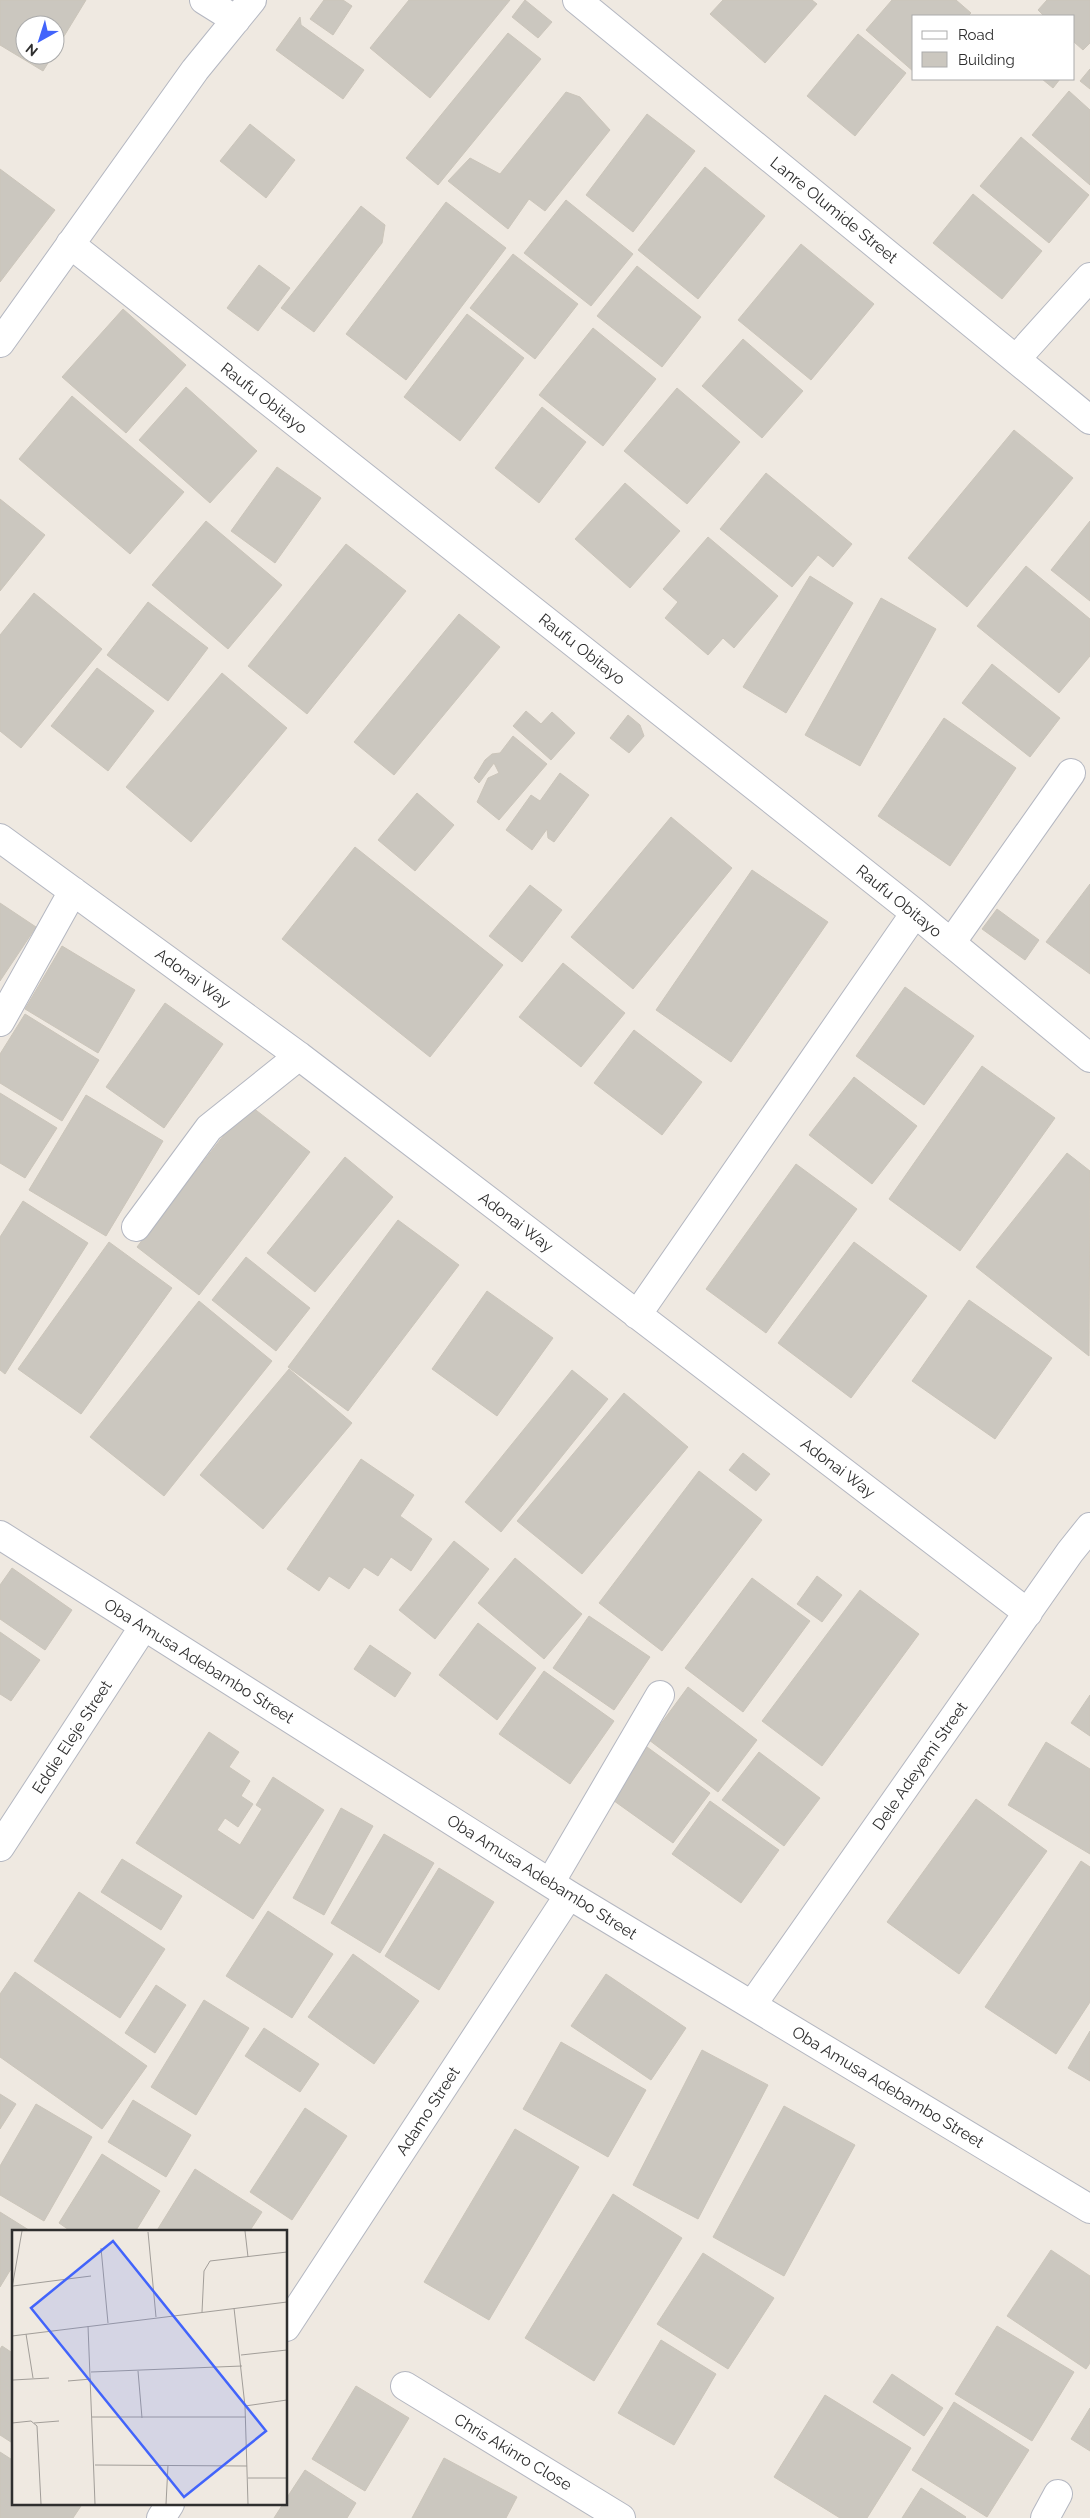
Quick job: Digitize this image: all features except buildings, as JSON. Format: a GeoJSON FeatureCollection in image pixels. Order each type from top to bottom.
{"type":"FeatureCollection","features":[{"type":"Feature","properties":{"kind":"street"},"geometry":{"type":"LineString","coordinates":[[2,335],[195,70],[244,10],[204,0]]}},
{"type":"Feature","properties":{"kind":"street","name":"Lanre Olumide Street"},"geometry":{"type":"LineString","coordinates":[[577,0],[1090,420]]}},
{"type":"Feature","properties":{"kind":"street","name":"Raufu Obitayo"},"geometry":{"type":"LineString","coordinates":[[70,244],[915,913],[1090,1058]]}},
{"type":"Feature","properties":{"kind":"street"},"geometry":{"type":"LineString","coordinates":[[1016,359],[1090,277]]}},
{"type":"Feature","properties":{"kind":"street"},"geometry":{"type":"LineString","coordinates":[[951,943],[1070,773]]}},
{"type":"Feature","properties":{"kind":"street","name":"Adonai Way"},"geometry":{"type":"LineString","coordinates":[[0,838],[299,1056],[1028,1613]]}},
{"type":"Feature","properties":{"kind":"street"},"geometry":{"type":"LineString","coordinates":[[0,1022],[73,891]]}},
{"type":"Feature","properties":{"kind":"street"},"geometry":{"type":"LineString","coordinates":[[636,1314],[915,913]]}},
{"type":"Feature","properties":{"kind":"street"},"geometry":{"type":"LineString","coordinates":[[136,1227],[209,1128],[299,1056]]}},
{"type":"Feature","properties":{"kind":"street","name":"Dele Adeyemi Street"},"geometry":{"type":"LineString","coordinates":[[752,2005],[1028,1613],[1080,1558],[1090,1527]]}},
{"type":"Feature","properties":{"kind":"street","name":"Oba Amusa Adebambo Street"},"geometry":{"type":"LineString","coordinates":[[0,1535],[559,1889],[1090,2209]]}},
{"type":"Feature","properties":{"kind":"street","name":"Eddie Eleje Street"},"geometry":{"type":"LineString","coordinates":[[0,1847],[144,1626]]}},
{"type":"Feature","properties":{"kind":"street","name":"Adamo Street"},"geometry":{"type":"LineString","coordinates":[[288,2324],[559,1889],[660,1695]]}},
{"type":"Feature","properties":{"kind":"street","name":"Chris Akinro Close"},"geometry":{"type":"LineString","coordinates":[[405,2386],[621,2518]]}},
{"type":"Feature","properties":{"kind":"street"},"geometry":{"type":"LineString","coordinates":[[1044,2518],[1058,2494]]}},
{"type":"Feature","properties":{"kind":"street"},"geometry":{"type":"LineString","coordinates":[[161,2518],[169,2506]]}}]}
